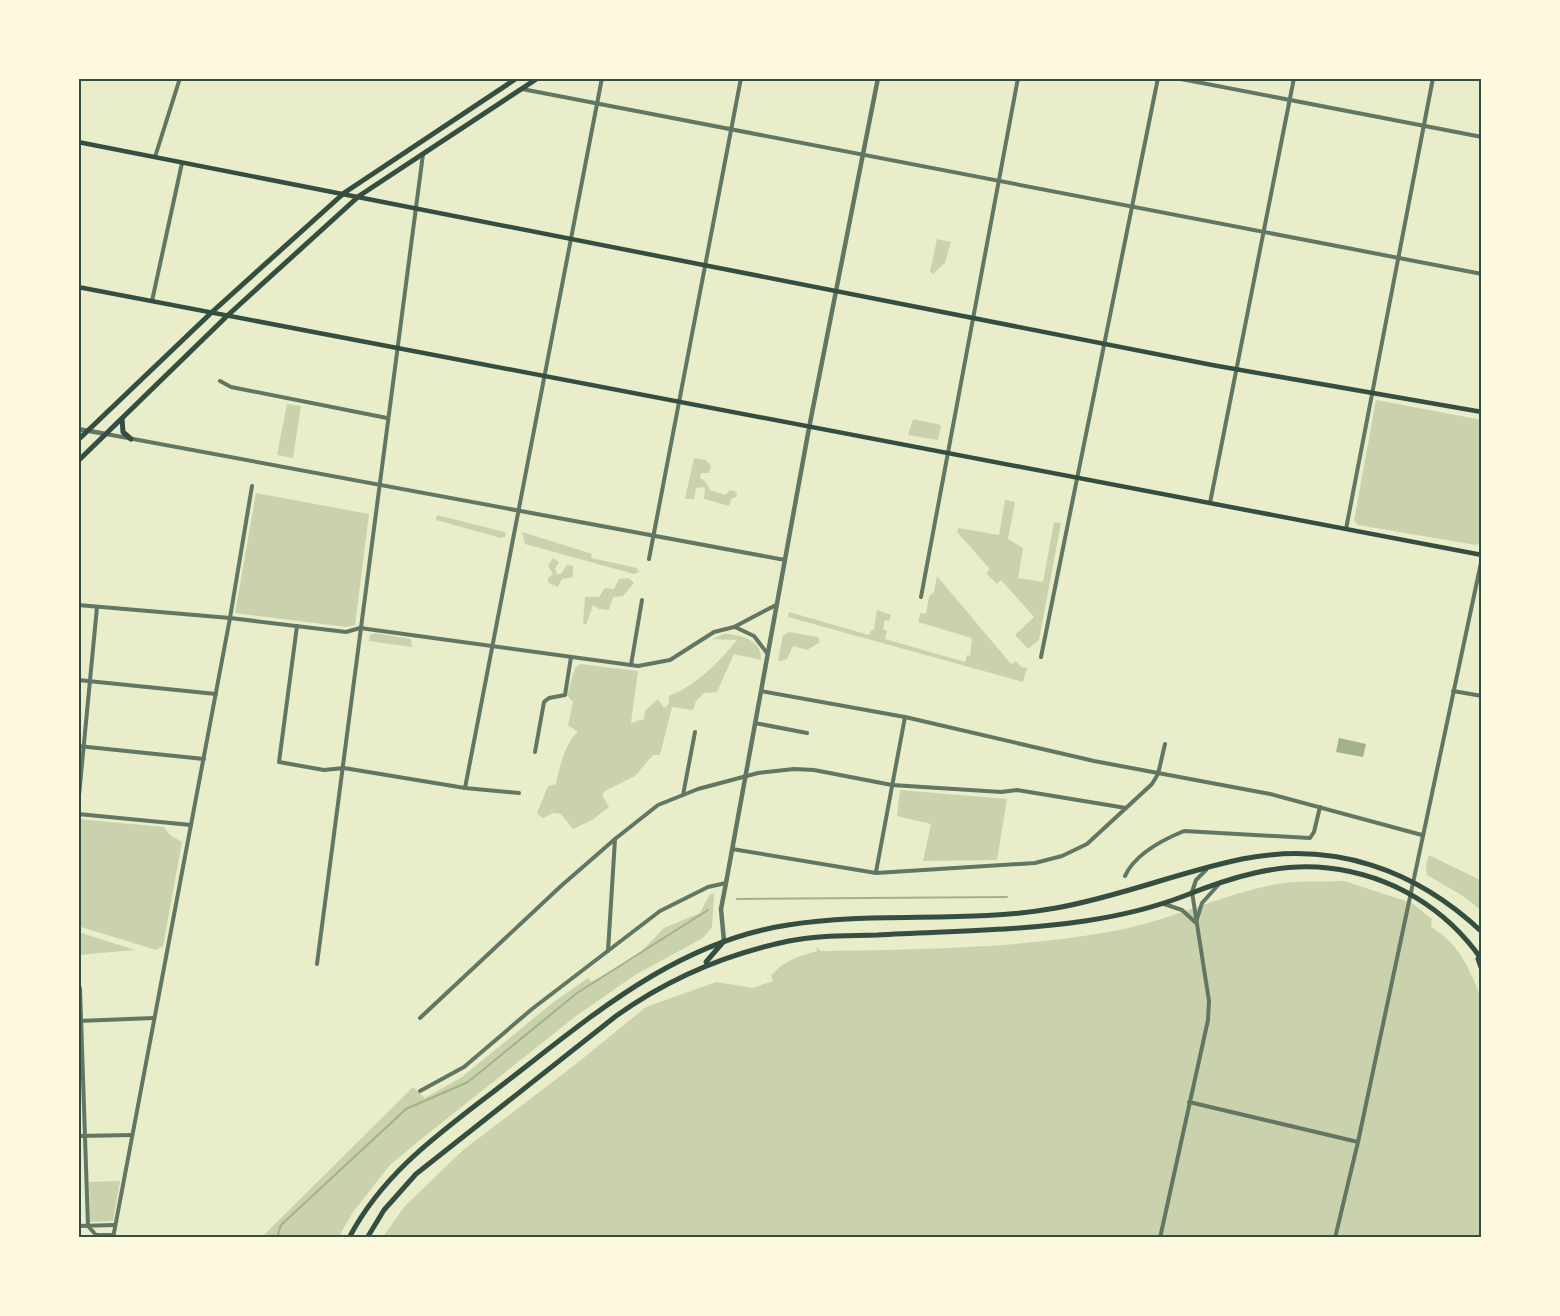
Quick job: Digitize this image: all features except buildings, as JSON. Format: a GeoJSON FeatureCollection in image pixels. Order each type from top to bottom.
{"type":"FeatureCollection","features":[{"type":"Feature","properties":{"kind":"main road"},"geometry":{"type":"LineString","coordinates":[[78,440],[210,313],[344,193],[517,78]]}},
{"type":"Feature","properties":{"kind":"main road"},"geometry":{"type":"LineString","coordinates":[[78,461],[227,316],[359,196],[538,78]]}},
{"type":"Feature","properties":{"kind":"main road"},"geometry":{"type":"LineString","coordinates":[[78,142],[1105,344],[1482,412]]}},
{"type":"Feature","properties":{"kind":"main road"},"geometry":{"type":"LineString","coordinates":[[78,287],[809,428],[1210,502],[1482,557]]}},
{"type":"Feature","properties":{"kind":"main road"},"geometry":{"type":"LineString","coordinates":[[122,419],[123,432],[131,439]]}},
{"type":"Feature","properties":{"kind":"main road"},"geometry":{"type":"LineString","coordinates":[[349,1238],[378,1192],[416,1152],[620,994],[681,959],[724,941],[768,929],[826,921],[1037,911],[1090,900],[1242,859],[1284,854],[1325,855],[1389,870],[1419,884],[1454,908],[1482,932]]}},
{"type":"Feature","properties":{"kind":"main road"},"geometry":{"type":"LineString","coordinates":[[694,969],[791,941],[1056,924],[1101,918],[1154,905],[1221,882],[1259,872],[1296,867],[1357,873],[1388,883],[1423,902],[1455,927],[1482,960]]}},
{"type":"Feature","properties":{"kind":"main road"},"geometry":{"type":"LineString","coordinates":[[367,1238],[384,1210],[404,1185],[457,1139],[616,1016],[662,986],[710,960],[724,941]]}},
{"type":"Feature","properties":{"kind":"main road"},"geometry":{"type":"LineString","coordinates":[[1476,951],[1482,970]]}},
{"type":"Feature","properties":{"kind":"street"},"geometry":{"type":"LineString","coordinates":[[155,158],[180,78]]}},
{"type":"Feature","properties":{"kind":"street"},"geometry":{"type":"LineString","coordinates":[[465,788],[602,78]]}},
{"type":"Feature","properties":{"kind":"street"},"geometry":{"type":"LineString","coordinates":[[649,559],[741,78]]}},
{"type":"Feature","properties":{"kind":"street"},"geometry":{"type":"LineString","coordinates":[[724,941],[721,909],[809,428],[878,78]]}},
{"type":"Feature","properties":{"kind":"street"},"geometry":{"type":"LineString","coordinates":[[921,597],[1018,78]]}},
{"type":"Feature","properties":{"kind":"street"},"geometry":{"type":"LineString","coordinates":[[1041,657],[1158,78]]}},
{"type":"Feature","properties":{"kind":"street"},"geometry":{"type":"LineString","coordinates":[[1176,78],[1482,137]]}},
{"type":"Feature","properties":{"kind":"street"},"geometry":{"type":"LineString","coordinates":[[1210,502],[1294,78]]}},
{"type":"Feature","properties":{"kind":"street"},"geometry":{"type":"LineString","coordinates":[[1346,529],[1433,78]]}},
{"type":"Feature","properties":{"kind":"street"},"geometry":{"type":"LineString","coordinates":[[521,89],[1482,274]]}},
{"type":"Feature","properties":{"kind":"street"},"geometry":{"type":"LineString","coordinates":[[317,964],[423,154]]}},
{"type":"Feature","properties":{"kind":"street"},"geometry":{"type":"LineString","coordinates":[[152,301],[182,163]]}},
{"type":"Feature","properties":{"kind":"street"},"geometry":{"type":"LineString","coordinates":[[220,381],[231,387],[387,418]]}},
{"type":"Feature","properties":{"kind":"street"},"geometry":{"type":"LineString","coordinates":[[78,429],[785,560]]}},
{"type":"Feature","properties":{"kind":"street"},"geometry":{"type":"LineString","coordinates":[[80,988],[88,1226],[96,1235],[113,1237],[204,759],[252,486]]}},
{"type":"Feature","properties":{"kind":"street"},"geometry":{"type":"LineString","coordinates":[[1335,1238],[1358,1142],[1482,557]]}},
{"type":"Feature","properties":{"kind":"street"},"geometry":{"type":"LineString","coordinates":[[631,665],[642,600]]}},
{"type":"Feature","properties":{"kind":"street"},"geometry":{"type":"LineString","coordinates":[[78,605],[230,618],[346,632],[360,628],[631,665],[649,665],[670,660],[714,632],[734,627],[776,605]]}},
{"type":"Feature","properties":{"kind":"street"},"geometry":{"type":"LineString","coordinates":[[78,807],[97,607]]}},
{"type":"Feature","properties":{"kind":"street"},"geometry":{"type":"LineString","coordinates":[[297,626],[279,762],[334,771],[344,768],[465,788],[519,793]]}},
{"type":"Feature","properties":{"kind":"street"},"geometry":{"type":"LineString","coordinates":[[734,627],[754,636],[767,653]]}},
{"type":"Feature","properties":{"kind":"street"},"geometry":{"type":"LineString","coordinates":[[536,752],[544,702],[549,698],[565,695],[571,657]]}},
{"type":"Feature","properties":{"kind":"street"},"geometry":{"type":"LineString","coordinates":[[78,680],[216,694]]}},
{"type":"Feature","properties":{"kind":"street"},"geometry":{"type":"LineString","coordinates":[[761,691],[905,717],[1158,774],[1270,794],[1422,835]]}},
{"type":"Feature","properties":{"kind":"street"},"geometry":{"type":"LineString","coordinates":[[1453,691],[1482,696]]}},
{"type":"Feature","properties":{"kind":"street"},"geometry":{"type":"LineString","coordinates":[[876,873],[905,717]]}},
{"type":"Feature","properties":{"kind":"street"},"geometry":{"type":"LineString","coordinates":[[755,723],[807,733]]}},
{"type":"Feature","properties":{"kind":"street"},"geometry":{"type":"LineString","coordinates":[[683,795],[695,732]]}},
{"type":"Feature","properties":{"kind":"street"},"geometry":{"type":"LineString","coordinates":[[732,849],[876,873],[1049,860],[1088,844],[1152,784],[1158,774],[1165,744]]}},
{"type":"Feature","properties":{"kind":"street"},"geometry":{"type":"LineString","coordinates":[[78,746],[204,759]]}},
{"type":"Feature","properties":{"kind":"street"},"geometry":{"type":"LineString","coordinates":[[420,1018],[561,886],[658,805],[746,776],[771,771],[804,769],[892,785],[1001,792],[1017,790],[1126,808]]}},
{"type":"Feature","properties":{"kind":"street"},"geometry":{"type":"LineString","coordinates":[[1125,876],[1131,863],[1170,836],[1184,831],[1310,838],[1314,832],[1320,807]]}},
{"type":"Feature","properties":{"kind":"street"},"geometry":{"type":"LineString","coordinates":[[78,814],[191,825]]}},
{"type":"Feature","properties":{"kind":"street"},"geometry":{"type":"LineString","coordinates":[[608,952],[615,839]]}},
{"type":"Feature","properties":{"kind":"street"},"geometry":{"type":"LineString","coordinates":[[1160,1238],[1208,1020],[1209,1001],[1192,892],[1198,876],[1209,868]]}},
{"type":"Feature","properties":{"kind":"street"},"geometry":{"type":"LineString","coordinates":[[1197,926],[1202,903],[1221,882]]}},
{"type":"Feature","properties":{"kind":"street"},"geometry":{"type":"LineString","coordinates":[[420,1091],[464,1067],[532,1010],[672,903],[708,887],[726,883]]}},
{"type":"Feature","properties":{"kind":"street"},"geometry":{"type":"LineString","coordinates":[[1154,905],[1177,907],[1191,916],[1197,926]]}},
{"type":"Feature","properties":{"kind":"street"},"geometry":{"type":"LineString","coordinates":[[80,1020],[154,1018]]}},
{"type":"Feature","properties":{"kind":"street"},"geometry":{"type":"LineString","coordinates":[[1189,1102],[1358,1142]]}},
{"type":"Feature","properties":{"kind":"street"},"geometry":{"type":"LineString","coordinates":[[78,1136],[132,1135]]}},
{"type":"Feature","properties":{"kind":"street"},"geometry":{"type":"LineString","coordinates":[[78,1226],[115,1225]]}},
{"type":"Feature","properties":{"kind":"shaded area"},"geometry":{"type":"Polygon","coordinates":[[[937,239],[951,242],[945,263],[933,274],[930,272],[937,239]]]}},
{"type":"Feature","properties":{"kind":"shaded area"},"geometry":{"type":"Polygon","coordinates":[[[1376,400],[1482,420],[1482,541],[1476,545],[1358,525],[1354,521],[1376,400]]]}},
{"type":"Feature","properties":{"kind":"shaded area"},"geometry":{"type":"Polygon","coordinates":[[[287,404],[301,406],[293,458],[277,455],[287,404]]]}},
{"type":"Feature","properties":{"kind":"shaded area"},"geometry":{"type":"Polygon","coordinates":[[[913,419],[941,425],[938,440],[908,435],[913,419]]]}},
{"type":"Feature","properties":{"kind":"shaded area"},"geometry":{"type":"Polygon","coordinates":[[[694,458],[706,460],[711,466],[709,473],[701,473],[700,478],[706,482],[710,490],[725,495],[730,490],[737,492],[729,506],[704,499],[705,488],[702,487],[696,488],[694,499],[685,499],[694,458]]]}},
{"type":"Feature","properties":{"kind":"shaded area"},"geometry":{"type":"Polygon","coordinates":[[[256,493],[369,514],[355,625],[347,627],[235,613],[256,493]]]}},
{"type":"Feature","properties":{"kind":"shaded area"},"geometry":{"type":"Polygon","coordinates":[[[1005,500],[1015,502],[1008,539],[1023,548],[1018,578],[1043,582],[1054,522],[1061,523],[1039,640],[1028,649],[1015,635],[1034,617],[1001,580],[997,584],[986,573],[990,569],[957,532],[958,528],[999,535],[1005,500]]]}},
{"type":"Feature","properties":{"kind":"shaded area"},"geometry":{"type":"Polygon","coordinates":[[[437,515],[505,532],[506,536],[501,538],[436,520],[437,515]]]}},
{"type":"Feature","properties":{"kind":"shaded area"},"geometry":{"type":"Polygon","coordinates":[[[522,532],[592,554],[591,558],[637,568],[639,572],[634,574],[525,544],[522,532]]]}},
{"type":"Feature","properties":{"kind":"shaded area"},"geometry":{"type":"Polygon","coordinates":[[[553,558],[559,562],[555,569],[557,574],[561,574],[567,565],[573,566],[573,577],[562,579],[558,587],[548,583],[548,578],[553,574],[548,566],[553,558]]]}},
{"type":"Feature","properties":{"kind":"shaded area"},"geometry":{"type":"Polygon","coordinates":[[[937,576],[1011,664],[1016,661],[1021,667],[1027,668],[1023,682],[788,617],[789,612],[869,635],[871,630],[874,630],[877,610],[891,615],[889,621],[885,620],[883,629],[887,631],[885,639],[965,662],[967,655],[970,656],[972,638],[918,622],[920,613],[926,614],[929,596],[934,592],[937,576]]]}},
{"type":"Feature","properties":{"kind":"shaded area"},"geometry":{"type":"Polygon","coordinates":[[[629,578],[634,583],[623,596],[613,597],[609,610],[599,609],[593,605],[586,625],[583,623],[585,597],[599,597],[605,588],[614,589],[619,579],[629,578]]]}},
{"type":"Feature","properties":{"kind":"shaded area"},"geometry":{"type":"Polygon","coordinates":[[[789,632],[818,637],[820,642],[807,650],[793,646],[787,659],[778,660],[783,635],[789,632]]]}},
{"type":"Feature","properties":{"kind":"shaded area"},"geometry":{"type":"Polygon","coordinates":[[[375,633],[411,639],[412,647],[369,641],[370,635],[375,633]]]}},
{"type":"Feature","properties":{"kind":"shaded area"},"geometry":{"type":"Polygon","coordinates":[[[724,634],[743,637],[754,643],[761,653],[761,660],[734,654],[717,692],[704,693],[696,701],[693,710],[672,707],[660,755],[653,755],[635,776],[605,791],[602,795],[609,807],[592,820],[573,829],[561,814],[553,813],[543,818],[537,813],[548,786],[556,784],[567,748],[578,732],[568,725],[573,702],[567,695],[575,668],[580,664],[638,671],[631,723],[644,719],[645,711],[658,699],[664,708],[669,704],[669,696],[698,680],[715,665],[737,640],[712,639],[724,634]]]}},
{"type":"Feature","properties":{"kind":"shaded area"},"geometry":{"type":"Polygon","coordinates":[[[1339,738],[1366,744],[1363,757],[1336,752],[1339,738]]]}},
{"type":"Feature","properties":{"kind":"shaded area"},"geometry":{"type":"Polygon","coordinates":[[[900,790],[1007,799],[997,860],[923,861],[931,824],[897,816],[900,790]]]}},
{"type":"Feature","properties":{"kind":"shaded area"},"geometry":{"type":"Polygon","coordinates":[[[78,819],[164,827],[170,835],[182,842],[163,946],[156,950],[78,926],[78,819]]]}},
{"type":"Feature","properties":{"kind":"shaded area"},"geometry":{"type":"Polygon","coordinates":[[[1429,855],[1482,881],[1482,911],[1463,896],[1427,875],[1426,864],[1429,855]]]}},
{"type":"Feature","properties":{"kind":"shaded area"},"geometry":{"type":"Polygon","coordinates":[[[1344,881],[1412,903],[1432,919],[1431,927],[1450,941],[1463,959],[1482,1000],[1482,1238],[382,1238],[405,1206],[462,1151],[646,1007],[716,982],[753,988],[773,981],[771,975],[782,965],[817,951],[816,947],[821,951],[897,950],[1049,941],[1124,929],[1253,889],[1281,883],[1344,881]]]}},
{"type":"Feature","properties":{"kind":"shaded area"},"geometry":{"type":"Polygon","coordinates":[[[710,894],[714,894],[712,927],[703,938],[635,975],[576,1016],[425,1136],[390,1165],[353,1212],[338,1238],[264,1238],[264,1235],[413,1087],[425,1098],[462,1077],[551,1004],[588,978],[591,982],[635,958],[664,928],[700,913],[710,894]]]}},
{"type":"Feature","properties":{"kind":"shaded area"},"geometry":{"type":"Polygon","coordinates":[[[78,932],[135,950],[78,955],[78,932]]]}},
{"type":"Feature","properties":{"kind":"shaded area"},"geometry":{"type":"Polygon","coordinates":[[[120,1181],[113,1221],[90,1222],[89,1182],[120,1181]]]}},
{"type":"Feature","properties":{"kind":"waterway"},"geometry":{"type":"LineString","coordinates":[[737,899],[1007,897]]}},
{"type":"Feature","properties":{"kind":"waterway"},"geometry":{"type":"LineString","coordinates":[[277,1238],[281,1225],[406,1109],[468,1082],[577,993],[708,910]]}}]}
